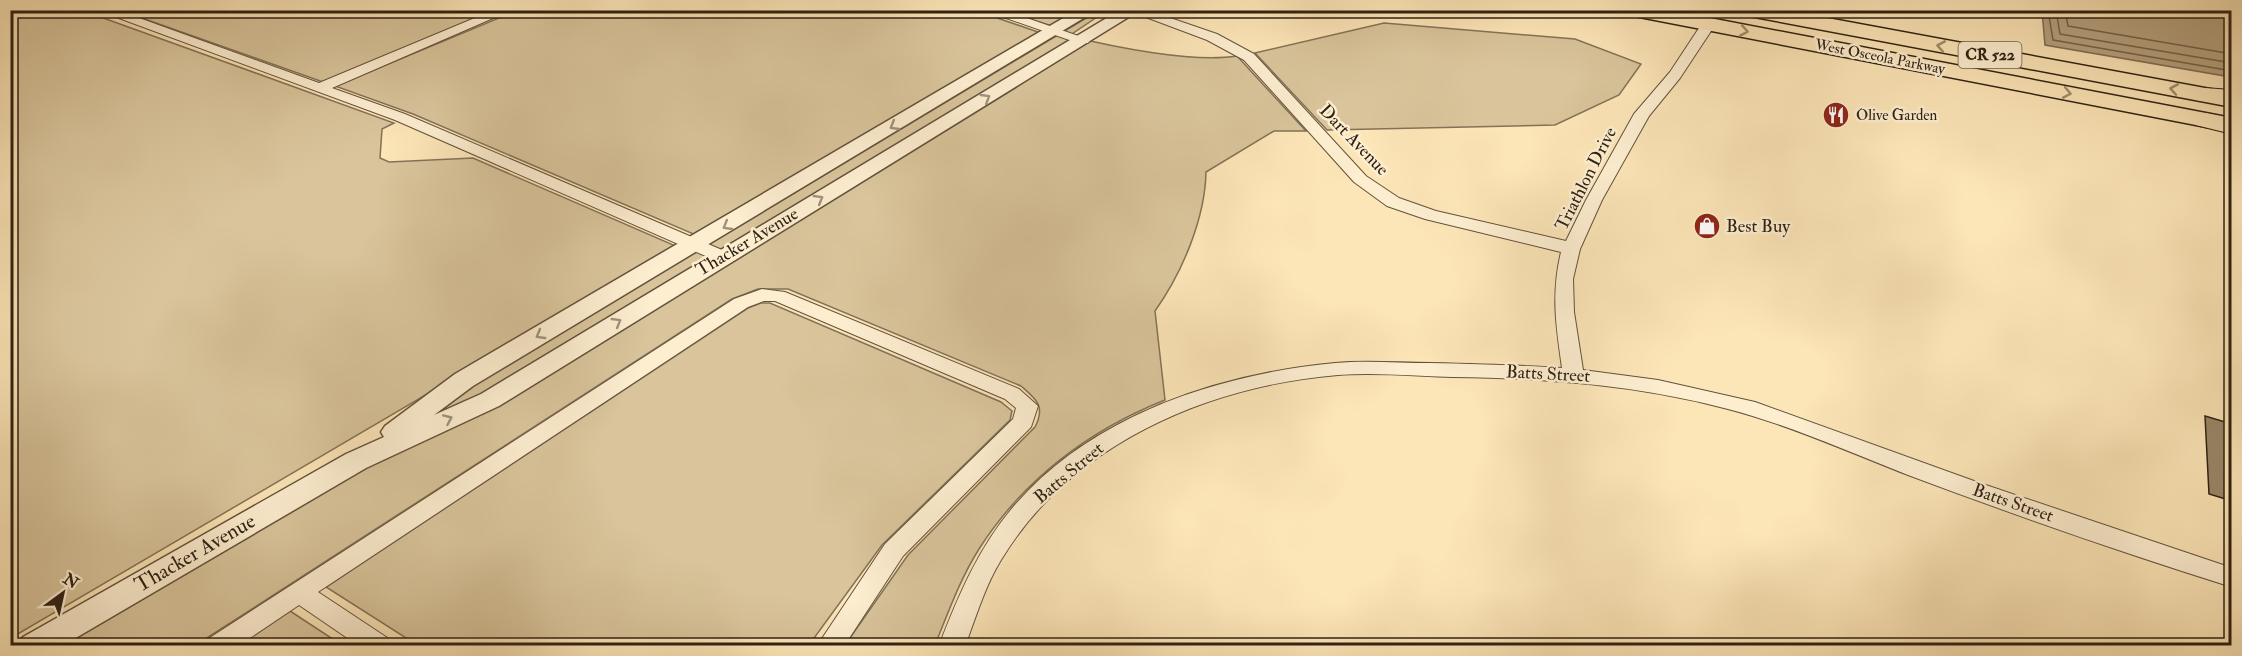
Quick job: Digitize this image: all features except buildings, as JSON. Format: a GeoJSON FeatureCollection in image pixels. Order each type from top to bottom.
{"type":"FeatureCollection","features":[{"type":"Feature","properties":{"kind":"highway"},"geometry":{"type":"LineString","coordinates":[[2204,94],[2232,98]]}},
{"type":"Feature","properties":{"kind":"highway"},"geometry":{"type":"LineString","coordinates":[[2205,120],[2232,126]]}},
{"type":"Feature","properties":{"kind":"main road","name":"West Osceola Parkway"},"geometry":{"type":"LineString","coordinates":[[1634,10],[2205,120]]}},
{"type":"Feature","properties":{"kind":"main road","name":"West Osceola Parkway"},"geometry":{"type":"LineString","coordinates":[[1749,10],[2204,94]]}},
{"type":"Feature","properties":{"kind":"street"},"geometry":{"type":"LineString","coordinates":[[103,10],[400,117],[723,257]]}},
{"type":"Feature","properties":{"kind":"street"},"geometry":{"type":"LineString","coordinates":[[319,88],[506,10]]}},
{"type":"Feature","properties":{"kind":"street"},"geometry":{"type":"LineString","coordinates":[[989,10],[1083,40]]}},
{"type":"Feature","properties":{"kind":"street","name":"Thacker Avenue"},"geometry":{"type":"LineString","coordinates":[[356,460],[464,380],[696,245],[1089,10]]}},
{"type":"Feature","properties":{"kind":"street","name":"Thacker Avenue"},"geometry":{"type":"LineString","coordinates":[[34,645],[356,460],[490,400],[1133,10]]}},
{"type":"Feature","properties":{"kind":"street","name":"Dart Avenue"},"geometry":{"type":"LineString","coordinates":[[1133,10],[1212,37],[1249,57],[1360,179],[1393,202],[1431,215],[1552,242],[1571,249]]}},
{"type":"Feature","properties":{"kind":"street","name":"Triathlon Drive"},"geometry":{"type":"LineString","coordinates":[[1574,373],[1564,312],[1564,279],[1571,249],[1594,200],[1642,114],[1674,75],[1708,25]]}},
{"type":"Feature","properties":{"kind":"street"},"geometry":{"type":"LineString","coordinates":[[916,113],[945,123]]}},
{"type":"Feature","properties":{"kind":"street"},"geometry":{"type":"LineString","coordinates":[[217,645],[741,303],[762,295],[778,296],[1012,394],[1027,406],[1023,422],[894,550],[830,645]]}},
{"type":"Feature","properties":{"kind":"street","name":"Batts Street"},"geometry":{"type":"LineString","coordinates":[[952,645],[972,593],[993,553],[1043,490],[1087,453],[1137,422],[1198,397],[1268,379],[1337,369],[1574,373],[1647,384],[1740,405],[1811,427],[1875,454],[2232,578]]}},
{"type":"Feature","properties":{"kind":"street"},"geometry":{"type":"LineString","coordinates":[[298,592],[380,645]]}},
{"type":"Feature","properties":{"kind":"shaded area"},"geometry":{"type":"Polygon","coordinates":[[[974,10],[1041,33],[698,236],[413,114],[335,86],[516,11],[974,10]]]}},
{"type":"Feature","properties":{"kind":"shaded area"},"geometry":{"type":"Polygon","coordinates":[[[10,11],[84,11],[394,123],[382,129],[380,158],[389,162],[473,158],[678,247],[11,638],[10,11]]]}},
{"type":"Feature","properties":{"kind":"shaded area"},"geometry":{"type":"Polygon","coordinates":[[[122,11],[497,11],[323,82],[122,11]]]}},
{"type":"Feature","properties":{"kind":"shaded area"},"geometry":{"type":"Polygon","coordinates":[[[1005,11],[1078,11],[1052,26],[1005,11]]]}},
{"type":"Feature","properties":{"kind":"shaded area"},"geometry":{"type":"Polygon","coordinates":[[[1098,11],[1106,11],[1069,36],[1176,56],[1219,58],[1237,56],[1306,131],[1274,131],[1206,172],[1205,190],[1197,227],[1183,263],[1155,311],[1165,400],[1110,426],[1084,442],[1037,479],[1016,501],[972,560],[935,645],[845,645],[908,555],[1035,427],[1040,414],[1038,404],[1021,386],[788,289],[758,289],[732,299],[196,645],[38,646],[1098,11]]]}},
{"type":"Feature","properties":{"kind":"shaded area"},"geometry":{"type":"Polygon","coordinates":[[[1384,23],[1575,39],[1641,64],[1619,95],[1555,125],[1327,130],[1255,53],[1384,23]]]}},
{"type":"Feature","properties":{"kind":"shaded area"},"geometry":{"type":"Polygon","coordinates":[[[761,303],[770,303],[1001,402],[1012,411],[1010,420],[882,545],[809,645],[417,645],[326,587],[748,308],[761,303]]]}},
{"type":"Feature","properties":{"kind":"shaded area"},"geometry":{"type":"Polygon","coordinates":[[[290,611],[342,645],[237,646],[290,611]]]}},
{"type":"Feature","properties":{"kind":"water"},"geometry":{"type":"Polygon","coordinates":[[[2042,11],[2231,11],[2231,77],[2045,45],[2042,11]]]}},
{"type":"Feature","properties":{"kind":"place","name":"Olive Garden"},"geometry":{"type":"Point","coordinates":[1836,115]}},
{"type":"Feature","properties":{"kind":"place","name":"Best Buy"},"geometry":{"type":"Point","coordinates":[1707,226]}}]}
